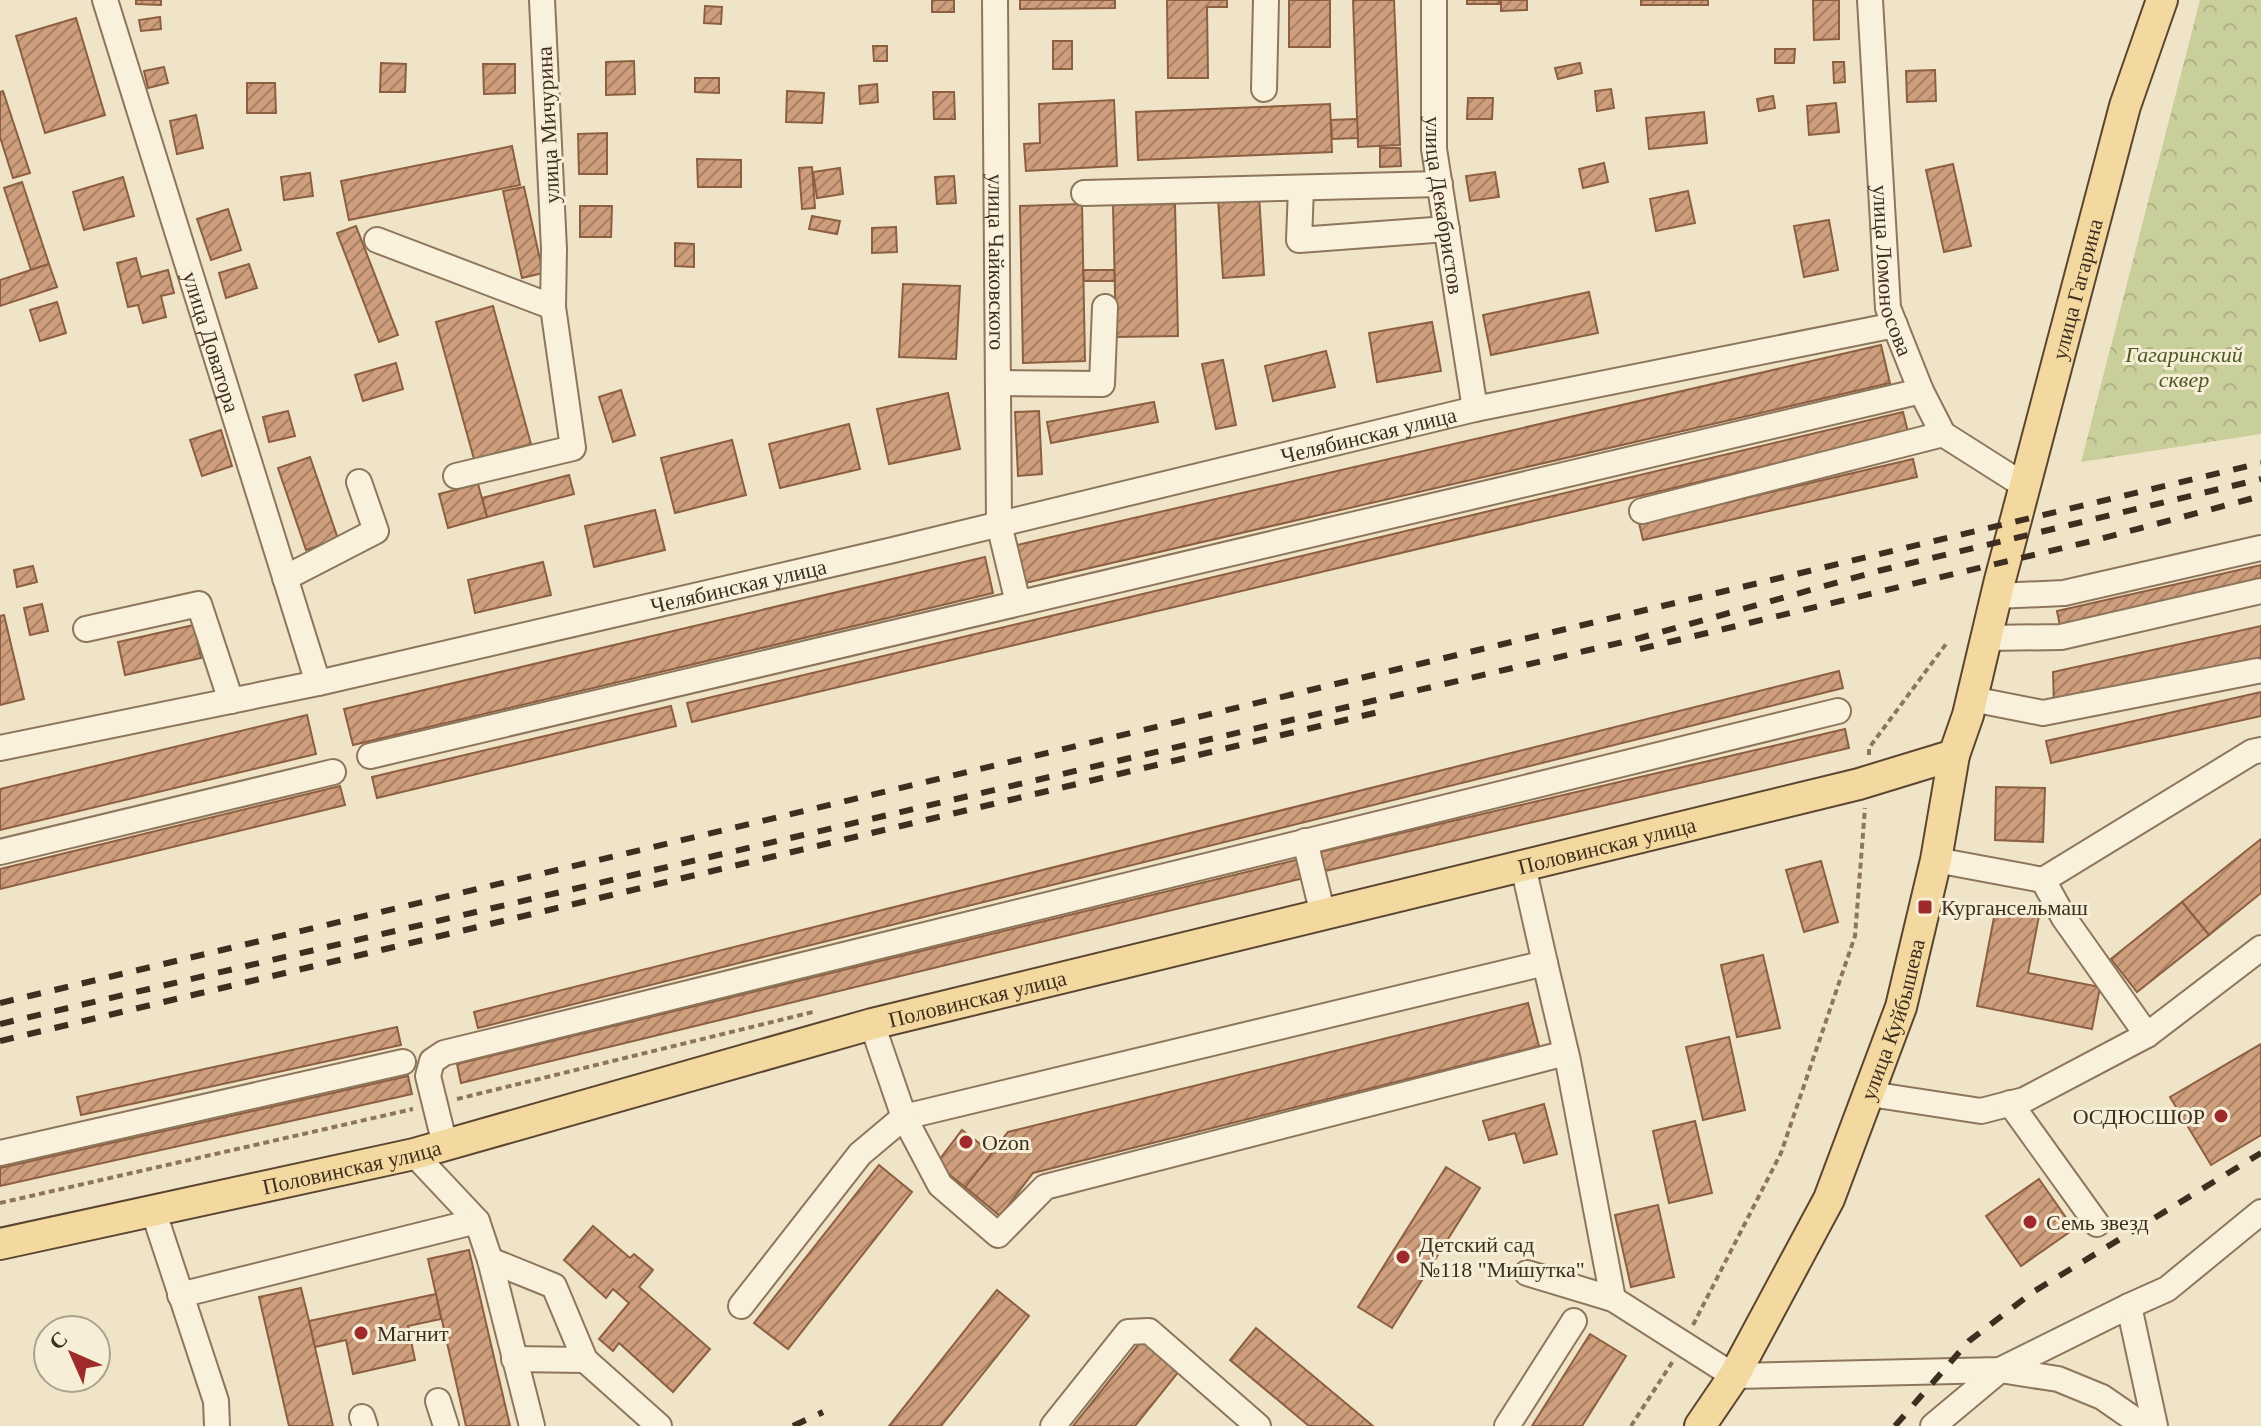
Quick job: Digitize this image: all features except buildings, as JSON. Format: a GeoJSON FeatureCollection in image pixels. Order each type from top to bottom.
{"type":"FeatureCollection","features":[{"type":"Feature","properties":{"kind":"main road","name":"улица Гагарина"},"geometry":{"type":"LineString","coordinates":[[1998,588],[2125,106],[2162,0]]}},
{"type":"Feature","properties":{"kind":"main road","name":"улица Куйбышева"},"geometry":{"type":"LineString","coordinates":[[1700,1426],[1734,1376],[1829,1199],[1901,1007],[1936,860],[1954,755],[1972,699],[1998,588]]}},
{"type":"Feature","properties":{"kind":"main road","name":"Половинская улица"},"geometry":{"type":"LineString","coordinates":[[0,1244],[414,1154],[872,1024],[1867,782],[1954,755]]}},
{"type":"Feature","properties":{"kind":"street","name":"улица Доватора"},"geometry":{"type":"LineString","coordinates":[[105,0],[318,683]]}},
{"type":"Feature","properties":{"kind":"street","name":"улица Мичурина"},"geometry":{"type":"LineString","coordinates":[[456,476],[573,448],[553,307],[554,249],[542,0]]}},
{"type":"Feature","properties":{"kind":"street","name":"улица Чайковского"},"geometry":{"type":"LineString","coordinates":[[995,0],[999,524],[1018,603]]}},
{"type":"Feature","properties":{"kind":"street"},"geometry":{"type":"LineString","coordinates":[[1264,89],[1266,0]]}},
{"type":"Feature","properties":{"kind":"street","name":"улица Декабристов"},"geometry":{"type":"LineString","coordinates":[[1434,0],[1434,149],[1475,409]]}},
{"type":"Feature","properties":{"kind":"street","name":"улица Ломоносова"},"geometry":{"type":"LineString","coordinates":[[1870,0],[1888,308],[1921,391],[1943,434]]}},
{"type":"Feature","properties":{"kind":"street"},"geometry":{"type":"LineString","coordinates":[[1084,193],[1440,184]]}},
{"type":"Feature","properties":{"kind":"street"},"geometry":{"type":"LineString","coordinates":[[1301,188],[1299,240],[1447,229]]}},
{"type":"Feature","properties":{"kind":"street"},"geometry":{"type":"LineString","coordinates":[[377,240],[553,307]]}},
{"type":"Feature","properties":{"kind":"street"},"geometry":{"type":"LineString","coordinates":[[998,383],[1102,384],[1105,307]]}},
{"type":"Feature","properties":{"kind":"street","name":"Челябинская улица"},"geometry":{"type":"LineString","coordinates":[[0,748],[318,683],[1475,409],[1895,325]]}},
{"type":"Feature","properties":{"kind":"street"},"geometry":{"type":"LineString","coordinates":[[370,756],[1921,391]]}},
{"type":"Feature","properties":{"kind":"street"},"geometry":{"type":"LineString","coordinates":[[1642,511],[1943,434],[2025,486]]}},
{"type":"Feature","properties":{"kind":"street"},"geometry":{"type":"LineString","coordinates":[[285,578],[376,531],[359,482]]}},
{"type":"Feature","properties":{"kind":"street"},"geometry":{"type":"LineString","coordinates":[[1998,588],[2064,593],[2261,548]]}},
{"type":"Feature","properties":{"kind":"street"},"geometry":{"type":"LineString","coordinates":[[1986,638],[2061,637],[2261,591]]}},
{"type":"Feature","properties":{"kind":"street"},"geometry":{"type":"LineString","coordinates":[[86,629],[199,604],[231,701]]}},
{"type":"Feature","properties":{"kind":"street"},"geometry":{"type":"LineString","coordinates":[[1972,699],[2043,713],[2257,671]]}},
{"type":"Feature","properties":{"kind":"street"},"geometry":{"type":"LineString","coordinates":[[445,1145],[428,1076],[432,1061],[444,1053],[1838,711]]}},
{"type":"Feature","properties":{"kind":"street"},"geometry":{"type":"LineString","coordinates":[[1936,860],[2043,880],[2252,752],[2261,750]]}},
{"type":"Feature","properties":{"kind":"street"},"geometry":{"type":"LineString","coordinates":[[0,852],[333,772]]}},
{"type":"Feature","properties":{"kind":"street"},"geometry":{"type":"LineString","coordinates":[[1305,841],[1323,915]]}},
{"type":"Feature","properties":{"kind":"street"},"geometry":{"type":"LineString","coordinates":[[1523,866],[1566,1053],[1613,1299]]}},
{"type":"Feature","properties":{"kind":"street"},"geometry":{"type":"LineString","coordinates":[[2043,880],[2064,918],[2147,1035]]}},
{"type":"Feature","properties":{"kind":"street"},"geometry":{"type":"LineString","coordinates":[[1870,1094],[1981,1111],[2024,1100],[2147,1035],[2258,954]]}},
{"type":"Feature","properties":{"kind":"street"},"geometry":{"type":"LineString","coordinates":[[741,1306],[860,1154],[904,1117],[1545,963]]}},
{"type":"Feature","properties":{"kind":"street"},"geometry":{"type":"LineString","coordinates":[[872,1024],[904,1117],[940,1185],[998,1235],[1045,1187],[1566,1053]]}},
{"type":"Feature","properties":{"kind":"street"},"geometry":{"type":"LineString","coordinates":[[0,1153],[403,1062]]}},
{"type":"Feature","properties":{"kind":"street"},"geometry":{"type":"LineString","coordinates":[[2010,1103],[2097,1224]]}},
{"type":"Feature","properties":{"kind":"street"},"geometry":{"type":"LineString","coordinates":[[414,1154],[477,1221],[490,1260],[532,1426]]}},
{"type":"Feature","properties":{"kind":"street"},"geometry":{"type":"LineString","coordinates":[[153,1210],[216,1401],[217,1426]]}},
{"type":"Feature","properties":{"kind":"street"},"geometry":{"type":"LineString","coordinates":[[1933,1426],[2000,1370],[2167,1289],[2261,1212]]}},
{"type":"Feature","properties":{"kind":"street"},"geometry":{"type":"LineString","coordinates":[[180,1295],[477,1221]]}},
{"type":"Feature","properties":{"kind":"street"},"geometry":{"type":"LineString","coordinates":[[490,1260],[554,1286],[585,1360],[659,1426]]}},
{"type":"Feature","properties":{"kind":"street"},"geometry":{"type":"LineString","coordinates":[[1527,1273],[1613,1299],[1734,1376],[2000,1370],[2058,1379],[2102,1397],[2144,1426]]}},
{"type":"Feature","properties":{"kind":"street"},"geometry":{"type":"LineString","coordinates":[[2129,1306],[2155,1426]]}},
{"type":"Feature","properties":{"kind":"street"},"geometry":{"type":"LineString","coordinates":[[1507,1426],[1574,1321]]}},
{"type":"Feature","properties":{"kind":"street"},"geometry":{"type":"LineString","coordinates":[[1053,1426],[1128,1332],[1149,1331],[1258,1426]]}},
{"type":"Feature","properties":{"kind":"street"},"geometry":{"type":"LineString","coordinates":[[514,1359],[585,1360]]}},
{"type":"Feature","properties":{"kind":"street"},"geometry":{"type":"LineString","coordinates":[[438,1401],[446,1426]]}},
{"type":"Feature","properties":{"kind":"path"},"geometry":{"type":"LineString","coordinates":[[1631,1426],[1684,1344],[1781,1153],[1855,936],[1869,748],[1946,644]]}},
{"type":"Feature","properties":{"kind":"green space","name":"Гагаринский сквер"},"geometry":{"type":"Polygon","coordinates":[[[2200,0],[2261,0],[2261,434],[2081,462],[2200,0]]]}},
{"type":"Feature","properties":{"kind":"railway"},"geometry":{"type":"LineString","coordinates":[[0,1003],[2261,463]]}},
{"type":"Feature","properties":{"kind":"railway"},"geometry":{"type":"LineString","coordinates":[[0,1024],[1640,638],[1878,571],[2261,479]]}},
{"type":"Feature","properties":{"kind":"railway"},"geometry":{"type":"LineString","coordinates":[[1640,649],[2096,540],[2261,496]]}},
{"type":"Feature","properties":{"kind":"railway"},"geometry":{"type":"LineString","coordinates":[[0,1041],[1387,710]]}},
{"type":"Feature","properties":{"kind":"railway"},"geometry":{"type":"LineString","coordinates":[[1895,1426],[1969,1341],[2033,1292],[2261,1153]]}},
{"type":"Feature","properties":{"kind":"railway"},"geometry":{"type":"LineString","coordinates":[[793,1426],[823,1412]]}},
{"type":"Feature","properties":{"kind":"place","name":"Кургансельмаш"},"geometry":{"type":"Point","coordinates":[1925,907]}},
{"type":"Feature","properties":{"kind":"place","name":"ОСДЮСШОР"},"geometry":{"type":"Point","coordinates":[2221,1116]}},
{"type":"Feature","properties":{"kind":"place","name":"Ozon"},"geometry":{"type":"Point","coordinates":[966,1142]}},
{"type":"Feature","properties":{"kind":"place","name":"Семь звезд"},"geometry":{"type":"Point","coordinates":[2030,1222]}},
{"type":"Feature","properties":{"kind":"place","name":"Детский сад №118 \"Мишутка\""},"geometry":{"type":"Point","coordinates":[1403,1257]}},
{"type":"Feature","properties":{"kind":"place","name":"Магнит"},"geometry":{"type":"Point","coordinates":[361,1333]}}]}
